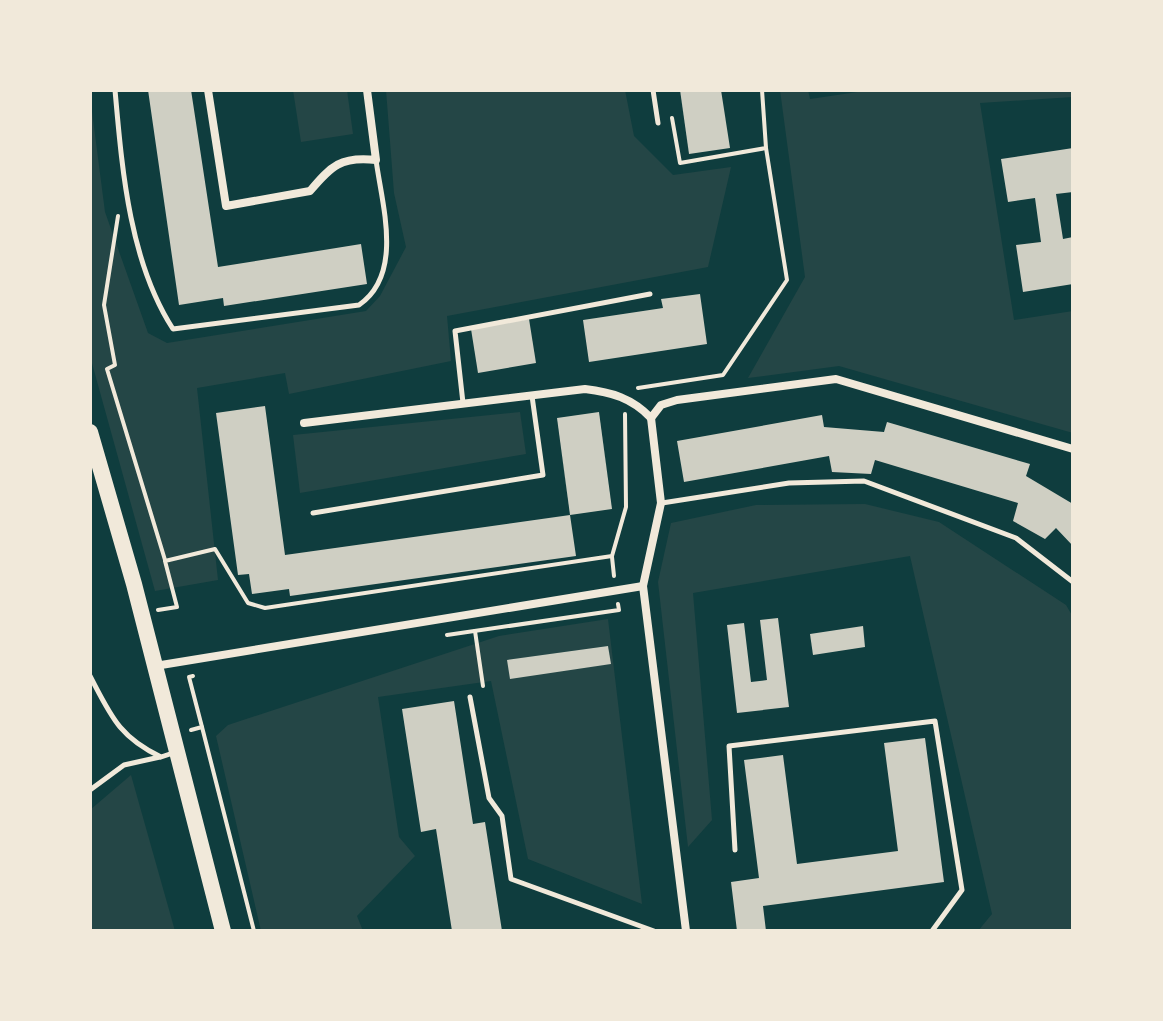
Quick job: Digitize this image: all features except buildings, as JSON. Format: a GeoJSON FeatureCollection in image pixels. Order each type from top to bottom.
{"type":"FeatureCollection","features":[{"type":"Feature","properties":{"kind":"main road"},"geometry":{"type":"LineString","coordinates":[[90,432],[155,666],[170,748],[223,931]]}},
{"type":"Feature","properties":{"kind":"street"},"geometry":{"type":"LineString","coordinates":[[208,90],[226,206],[310,191],[331,166],[359,158],[376,160],[367,90]]}},
{"type":"Feature","properties":{"kind":"street"},"geometry":{"type":"LineString","coordinates":[[651,418],[661,405],[677,400],[836,379],[1073,449]]}},
{"type":"Feature","properties":{"kind":"street"},"geometry":{"type":"LineString","coordinates":[[304,423],[585,389],[625,398],[639,405],[651,418],[661,503],[643,586],[686,931]]}},
{"type":"Feature","properties":{"kind":"street"},"geometry":{"type":"LineString","coordinates":[[155,666],[643,586]]}},
{"type":"Feature","properties":{"kind":"lane"},"geometry":{"type":"LineString","coordinates":[[115,90],[128,214],[163,314],[173,329],[359,305],[375,294],[388,255],[376,160]]}},
{"type":"Feature","properties":{"kind":"lane"},"geometry":{"type":"LineString","coordinates":[[653,90],[658,123]]}},
{"type":"Feature","properties":{"kind":"lane"},"geometry":{"type":"LineString","coordinates":[[464,404],[455,331],[650,294]]}},
{"type":"Feature","properties":{"kind":"lane"},"geometry":{"type":"LineString","coordinates":[[313,513],[543,475],[532,396]]}},
{"type":"Feature","properties":{"kind":"lane"},"geometry":{"type":"LineString","coordinates":[[661,503],[789,483],[864,481],[1016,538],[1073,582]]}},
{"type":"Feature","properties":{"kind":"lane"},"geometry":{"type":"LineString","coordinates":[[90,676],[114,724],[134,744],[170,748]]}},
{"type":"Feature","properties":{"kind":"lane"},"geometry":{"type":"LineString","coordinates":[[470,697],[489,798],[502,816],[511,879],[654,931]]}},
{"type":"Feature","properties":{"kind":"lane"},"geometry":{"type":"LineString","coordinates":[[735,850],[729,746],[935,721],[962,890],[932,931]]}},
{"type":"Feature","properties":{"kind":"lane"},"geometry":{"type":"LineString","coordinates":[[90,790],[124,765],[170,748]]}},
{"type":"Feature","properties":{"kind":"path"},"geometry":{"type":"LineString","coordinates":[[723,375],[787,280],[766,148],[762,90]]}},
{"type":"Feature","properties":{"kind":"path"},"geometry":{"type":"LineString","coordinates":[[670,105],[680,163],[766,148]]}},
{"type":"Feature","properties":{"kind":"path"},"geometry":{"type":"LineString","coordinates":[[128,214],[117,216],[109,261],[104,305],[115,365],[107,369],[177,607],[141,613]]}},
{"type":"Feature","properties":{"kind":"path"},"geometry":{"type":"LineString","coordinates":[[445,636],[619,610],[612,556],[626,507],[625,398]]}},
{"type":"Feature","properties":{"kind":"path"},"geometry":{"type":"LineString","coordinates":[[165,561],[215,549],[248,603],[265,608],[612,556]]}},
{"type":"Feature","properties":{"kind":"path"},"geometry":{"type":"LineString","coordinates":[[475,631],[483,686]]}},
{"type":"Feature","properties":{"kind":"path"},"geometry":{"type":"LineString","coordinates":[[204,675],[189,677],[254,931]]}},
{"type":"Feature","properties":{"kind":"path"},"geometry":{"type":"LineString","coordinates":[[170,748],[202,727]]}},
{"type":"Feature","properties":{"kind":"shaded area"},"geometry":{"type":"Polygon","coordinates":[[[293,90],[347,90],[353,134],[301,142],[293,90]]]}},
{"type":"Feature","properties":{"kind":"shaded area"},"geometry":{"type":"Polygon","coordinates":[[[386,90],[625,90],[634,136],[673,175],[731,167],[708,267],[447,316],[451,361],[289,394],[285,373],[197,388],[218,580],[155,591],[90,356],[90,96],[105,212],[148,333],[167,343],[366,311],[380,296],[406,247],[394,193],[386,90]]]}},
{"type":"Feature","properties":{"kind":"shaded area"},"geometry":{"type":"Polygon","coordinates":[[[780,90],[808,90],[810,99],[871,90],[1073,90],[1073,97],[980,103],[1014,320],[1073,311],[1073,433],[839,366],[748,378],[805,277],[780,90]]]}},
{"type":"Feature","properties":{"kind":"shaded area"},"geometry":{"type":"Polygon","coordinates":[[[520,412],[526,454],[300,493],[293,435],[520,412]]]}},
{"type":"Feature","properties":{"kind":"shaded area"},"geometry":{"type":"Polygon","coordinates":[[[865,504],[939,522],[1066,605],[1073,617],[1073,931],[978,931],[992,914],[910,556],[693,593],[712,820],[688,847],[658,582],[671,523],[756,505],[865,504]]]}},
{"type":"Feature","properties":{"kind":"shaded area"},"geometry":{"type":"Polygon","coordinates":[[[608,619],[642,904],[528,859],[491,681],[378,697],[399,837],[415,856],[357,916],[363,931],[261,931],[216,736],[228,725],[499,636],[608,619]],[[608,646],[508,660],[510,678],[610,664],[608,646]]]}},
{"type":"Feature","properties":{"kind":"shaded area"},"geometry":{"type":"Polygon","coordinates":[[[131,775],[175,931],[90,931],[90,810],[131,775]]]}}]}
